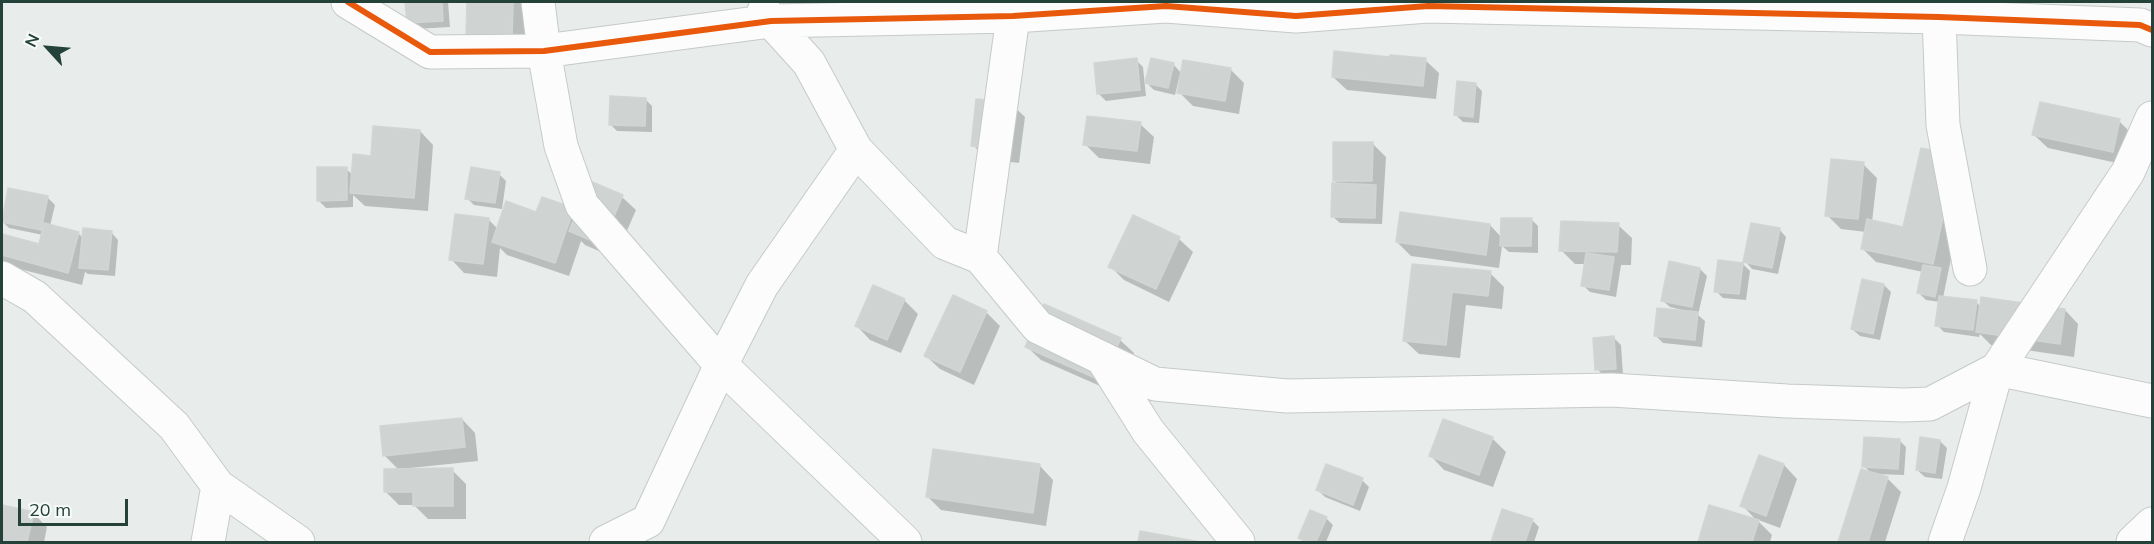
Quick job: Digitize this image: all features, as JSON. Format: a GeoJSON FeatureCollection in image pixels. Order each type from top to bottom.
{"type":"FeatureCollection","features":[{"type":"Feature","properties":{"kind":"street"},"geometry":{"type":"LineString","coordinates":[[348,2],[430,52],[543,51],[765,11],[1167,6],[1296,16],[1428,4],[1941,9],[2140,25],[2152,30]]}},
{"type":"Feature","properties":{"kind":"street"},"geometry":{"type":"LineString","coordinates":[[538,2],[543,51],[561,146],[582,205],[721,365],[905,543]]}},
{"type":"Feature","properties":{"kind":"street"},"geometry":{"type":"LineString","coordinates":[[980,257],[1014,9]]}},
{"type":"Feature","properties":{"kind":"street"},"geometry":{"type":"LineString","coordinates":[[1941,9],[1943,125],[1970,269]]}},
{"type":"Feature","properties":{"kind":"street"},"geometry":{"type":"LineString","coordinates":[[765,11],[809,63],[856,150],[945,243],[980,257],[1038,327],[1155,384],[1287,396],[1612,390],[1787,401],[1904,405],[1930,404],[1997,369],[2152,401]]}},
{"type":"Feature","properties":{"kind":"street"},"geometry":{"type":"LineString","coordinates":[[1945,543],[1964,488],[1997,369],[2128,172],[2152,118]]}},
{"type":"Feature","properties":{"kind":"street"},"geometry":{"type":"LineString","coordinates":[[606,543],[648,521],[721,365],[762,285],[856,150]]}},
{"type":"Feature","properties":{"kind":"street"},"geometry":{"type":"LineString","coordinates":[[2,278],[35,297],[174,426],[218,486],[298,543]]}},
{"type":"Feature","properties":{"kind":"street"},"geometry":{"type":"LineString","coordinates":[[1102,358],[1148,431],[1238,543]]}},
{"type":"Feature","properties":{"kind":"street"},"geometry":{"type":"LineString","coordinates":[[208,543],[218,486]]}},
{"type":"Feature","properties":{"kind":"street"},"geometry":{"type":"LineString","coordinates":[[2133,543],[2152,524]]}},
{"type":"Feature","properties":{"kind":"building"},"geometry":{"type":"Polygon","coordinates":[[[405,2],[442,2],[443,21],[407,23],[405,2]]]}},
{"type":"Feature","properties":{"kind":"building"},"geometry":{"type":"Polygon","coordinates":[[[467,2],[513,2],[512,37],[466,37],[467,2]]]}},
{"type":"Feature","properties":{"kind":"building"},"geometry":{"type":"Polygon","coordinates":[[[1334,51],[1389,57],[1390,55],[1426,58],[1423,86],[1332,77],[1334,51]]]}},
{"type":"Feature","properties":{"kind":"building"},"geometry":{"type":"Polygon","coordinates":[[[1137,58],[1140,90],[1097,94],[1094,63],[1137,58]]]}},
{"type":"Feature","properties":{"kind":"building"},"geometry":{"type":"Polygon","coordinates":[[[1151,58],[1174,63],[1168,88],[1145,83],[1151,58]]]}},
{"type":"Feature","properties":{"kind":"building"},"geometry":{"type":"Polygon","coordinates":[[[1183,60],[1231,68],[1225,101],[1177,93],[1183,60]]]}},
{"type":"Feature","properties":{"kind":"building"},"geometry":{"type":"Polygon","coordinates":[[[1457,81],[1476,83],[1473,117],[1454,115],[1457,81]]]}},
{"type":"Feature","properties":{"kind":"building"},"geometry":{"type":"Polygon","coordinates":[[[610,96],[646,98],[645,126],[609,125],[610,96]]]}},
{"type":"Feature","properties":{"kind":"building"},"geometry":{"type":"Polygon","coordinates":[[[976,99],[1012,102],[1006,150],[971,146],[976,99]]]}},
{"type":"Feature","properties":{"kind":"building"},"geometry":{"type":"Polygon","coordinates":[[[2040,102],[2120,119],[2113,152],[2032,135],[2040,102]]]}},
{"type":"Feature","properties":{"kind":"building"},"geometry":{"type":"Polygon","coordinates":[[[1087,116],[1141,122],[1137,151],[1083,145],[1087,116]]]}},
{"type":"Feature","properties":{"kind":"building"},"geometry":{"type":"Polygon","coordinates":[[[373,126],[420,130],[414,198],[350,193],[353,154],[371,156],[373,126]]]}},
{"type":"Feature","properties":{"kind":"building"},"geometry":{"type":"Polygon","coordinates":[[[1333,142],[1373,142],[1372,181],[1333,181],[1333,142]]]}},
{"type":"Feature","properties":{"kind":"building"},"geometry":{"type":"Polygon","coordinates":[[[1921,148],[1956,155],[1933,264],[1861,249],[1867,219],[1903,227],[1921,148]]]}},
{"type":"Feature","properties":{"kind":"building"},"geometry":{"type":"Polygon","coordinates":[[[1831,159],[1864,162],[1858,219],[1825,216],[1831,159]]]}},
{"type":"Feature","properties":{"kind":"building"},"geometry":{"type":"Polygon","coordinates":[[[317,167],[347,167],[347,200],[317,201],[317,167]]]}},
{"type":"Feature","properties":{"kind":"building"},"geometry":{"type":"Polygon","coordinates":[[[471,167],[500,172],[495,203],[465,199],[471,167]]]}},
{"type":"Feature","properties":{"kind":"building"},"geometry":{"type":"Polygon","coordinates":[[[590,181],[623,195],[602,245],[569,231],[590,181]]]}},
{"type":"Feature","properties":{"kind":"building"},"geometry":{"type":"Polygon","coordinates":[[[1332,183],[1376,185],[1375,218],[1331,217],[1332,183]]]}},
{"type":"Feature","properties":{"kind":"building"},"geometry":{"type":"Polygon","coordinates":[[[8,188],[48,196],[41,230],[2,222],[8,188]]]}},
{"type":"Feature","properties":{"kind":"building"},"geometry":{"type":"Polygon","coordinates":[[[542,197],[574,208],[555,263],[492,242],[506,201],[536,212],[542,197]]]}},
{"type":"Feature","properties":{"kind":"building"},"geometry":{"type":"Polygon","coordinates":[[[1400,212],[1490,224],[1486,255],[1396,242],[1400,212]]]}},
{"type":"Feature","properties":{"kind":"building"},"geometry":{"type":"Polygon","coordinates":[[[455,214],[489,218],[483,264],[449,260],[455,214]]]}},
{"type":"Feature","properties":{"kind":"building"},"geometry":{"type":"Polygon","coordinates":[[[1133,215],[1180,237],[1156,289],[1108,267],[1133,215]]]}},
{"type":"Feature","properties":{"kind":"building"},"geometry":{"type":"Polygon","coordinates":[[[1501,218],[1532,218],[1531,246],[1500,246],[1501,218]]]}},
{"type":"Feature","properties":{"kind":"building"},"geometry":{"type":"Polygon","coordinates":[[[1561,221],[1619,223],[1617,252],[1559,251],[1561,221]]]}},
{"type":"Feature","properties":{"kind":"building"},"geometry":{"type":"Polygon","coordinates":[[[44,223],[79,232],[68,273],[2,255],[2,234],[39,244],[44,223]]]}},
{"type":"Feature","properties":{"kind":"building"},"geometry":{"type":"Polygon","coordinates":[[[1751,223],[1780,228],[1772,268],[1743,262],[1751,223]]]}},
{"type":"Feature","properties":{"kind":"building"},"geometry":{"type":"Polygon","coordinates":[[[83,228],[112,231],[108,270],[79,268],[83,228]]]}},
{"type":"Feature","properties":{"kind":"building"},"geometry":{"type":"Polygon","coordinates":[[[1586,253],[1614,257],[1609,290],[1581,286],[1586,253]]]}},
{"type":"Feature","properties":{"kind":"building"},"geometry":{"type":"Polygon","coordinates":[[[1718,260],[1743,263],[1739,294],[1714,292],[1718,260]]]}},
{"type":"Feature","properties":{"kind":"building"},"geometry":{"type":"Polygon","coordinates":[[[1669,261],[1700,268],[1692,307],[1661,301],[1669,261]]]}},
{"type":"Feature","properties":{"kind":"building"},"geometry":{"type":"Polygon","coordinates":[[[1412,264],[1491,271],[1488,296],[1452,292],[1446,345],[1403,341],[1412,264]]]}},
{"type":"Feature","properties":{"kind":"building"},"geometry":{"type":"Polygon","coordinates":[[[1923,265],[1941,268],[1935,297],[1917,293],[1923,265]]]}},
{"type":"Feature","properties":{"kind":"building"},"geometry":{"type":"Polygon","coordinates":[[[1862,279],[1884,284],[1873,334],[1851,329],[1862,279]]]}},
{"type":"Feature","properties":{"kind":"building"},"geometry":{"type":"Polygon","coordinates":[[[873,285],[905,299],[887,340],[855,326],[873,285]]]}},
{"type":"Feature","properties":{"kind":"building"},"geometry":{"type":"Polygon","coordinates":[[[953,295],[987,311],[960,372],[924,356],[953,295]]]}},
{"type":"Feature","properties":{"kind":"building"},"geometry":{"type":"Polygon","coordinates":[[[1939,296],[1977,300],[1973,330],[1935,326],[1939,296]]]}},
{"type":"Feature","properties":{"kind":"building"},"geometry":{"type":"Polygon","coordinates":[[[1981,297],[2065,309],[2060,344],[1976,332],[1981,297]]]}},
{"type":"Feature","properties":{"kind":"building"},"geometry":{"type":"Polygon","coordinates":[[[1044,304],[1121,338],[1102,381],[1025,347],[1044,304]]]}},
{"type":"Feature","properties":{"kind":"building"},"geometry":{"type":"Polygon","coordinates":[[[1657,308],[1698,312],[1695,340],[1654,336],[1657,308]]]}},
{"type":"Feature","properties":{"kind":"building"},"geometry":{"type":"Polygon","coordinates":[[[1614,336],[1616,369],[1595,370],[1593,338],[1614,336]]]}},
{"type":"Feature","properties":{"kind":"building"},"geometry":{"type":"Polygon","coordinates":[[[462,418],[465,447],[383,456],[380,426],[462,418]]]}},
{"type":"Feature","properties":{"kind":"building"},"geometry":{"type":"Polygon","coordinates":[[[1443,419],[1493,437],[1479,475],[1429,456],[1443,419]]]}},
{"type":"Feature","properties":{"kind":"building"},"geometry":{"type":"Polygon","coordinates":[[[1864,437],[1900,439],[1898,469],[1862,467],[1864,437]]]}},
{"type":"Feature","properties":{"kind":"building"},"geometry":{"type":"Polygon","coordinates":[[[1920,437],[1940,440],[1935,473],[1916,470],[1920,437]]]}},
{"type":"Feature","properties":{"kind":"building"},"geometry":{"type":"Polygon","coordinates":[[[933,449],[1040,464],[1033,513],[926,497],[933,449]]]}},
{"type":"Feature","properties":{"kind":"building"},"geometry":{"type":"Polygon","coordinates":[[[1759,455],[1784,464],[1766,516],[1740,506],[1759,455]]]}},
{"type":"Feature","properties":{"kind":"building"},"geometry":{"type":"Polygon","coordinates":[[[1326,464],[1363,478],[1353,505],[1316,490],[1326,464]]]}},
{"type":"Feature","properties":{"kind":"building"},"geometry":{"type":"Polygon","coordinates":[[[453,468],[453,506],[413,506],[413,492],[384,492],[384,469],[453,468]]]}},
{"type":"Feature","properties":{"kind":"building"},"geometry":{"type":"Polygon","coordinates":[[[1861,469],[1888,477],[1868,542],[1838,542],[1861,469]]]}},
{"type":"Feature","properties":{"kind":"building"},"geometry":{"type":"Polygon","coordinates":[[[2,505],[34,512],[27,542],[2,541],[2,505]]]}},
{"type":"Feature","properties":{"kind":"building"},"geometry":{"type":"Polygon","coordinates":[[[1709,505],[1759,520],[1752,542],[1698,542],[1709,505]]]}},
{"type":"Feature","properties":{"kind":"building"},"geometry":{"type":"Polygon","coordinates":[[[1502,509],[1533,519],[1525,542],[1491,542],[1502,509]]]}},
{"type":"Feature","properties":{"kind":"building"},"geometry":{"type":"Polygon","coordinates":[[[1310,510],[1327,517],[1316,542],[1298,538],[1310,510]]]}},
{"type":"Feature","properties":{"kind":"building"},"geometry":{"type":"Polygon","coordinates":[[[1140,531],[1200,542],[1138,542],[1140,531]]]}},
{"type":"Feature","properties":{"kind":"cycle path"},"geometry":{"type":"LineString","coordinates":[[348,2],[430,52],[544,51],[771,21],[1013,16],[1166,6],[1296,16],[1428,6],[1939,17],[2140,25],[2152,30]]}}]}
